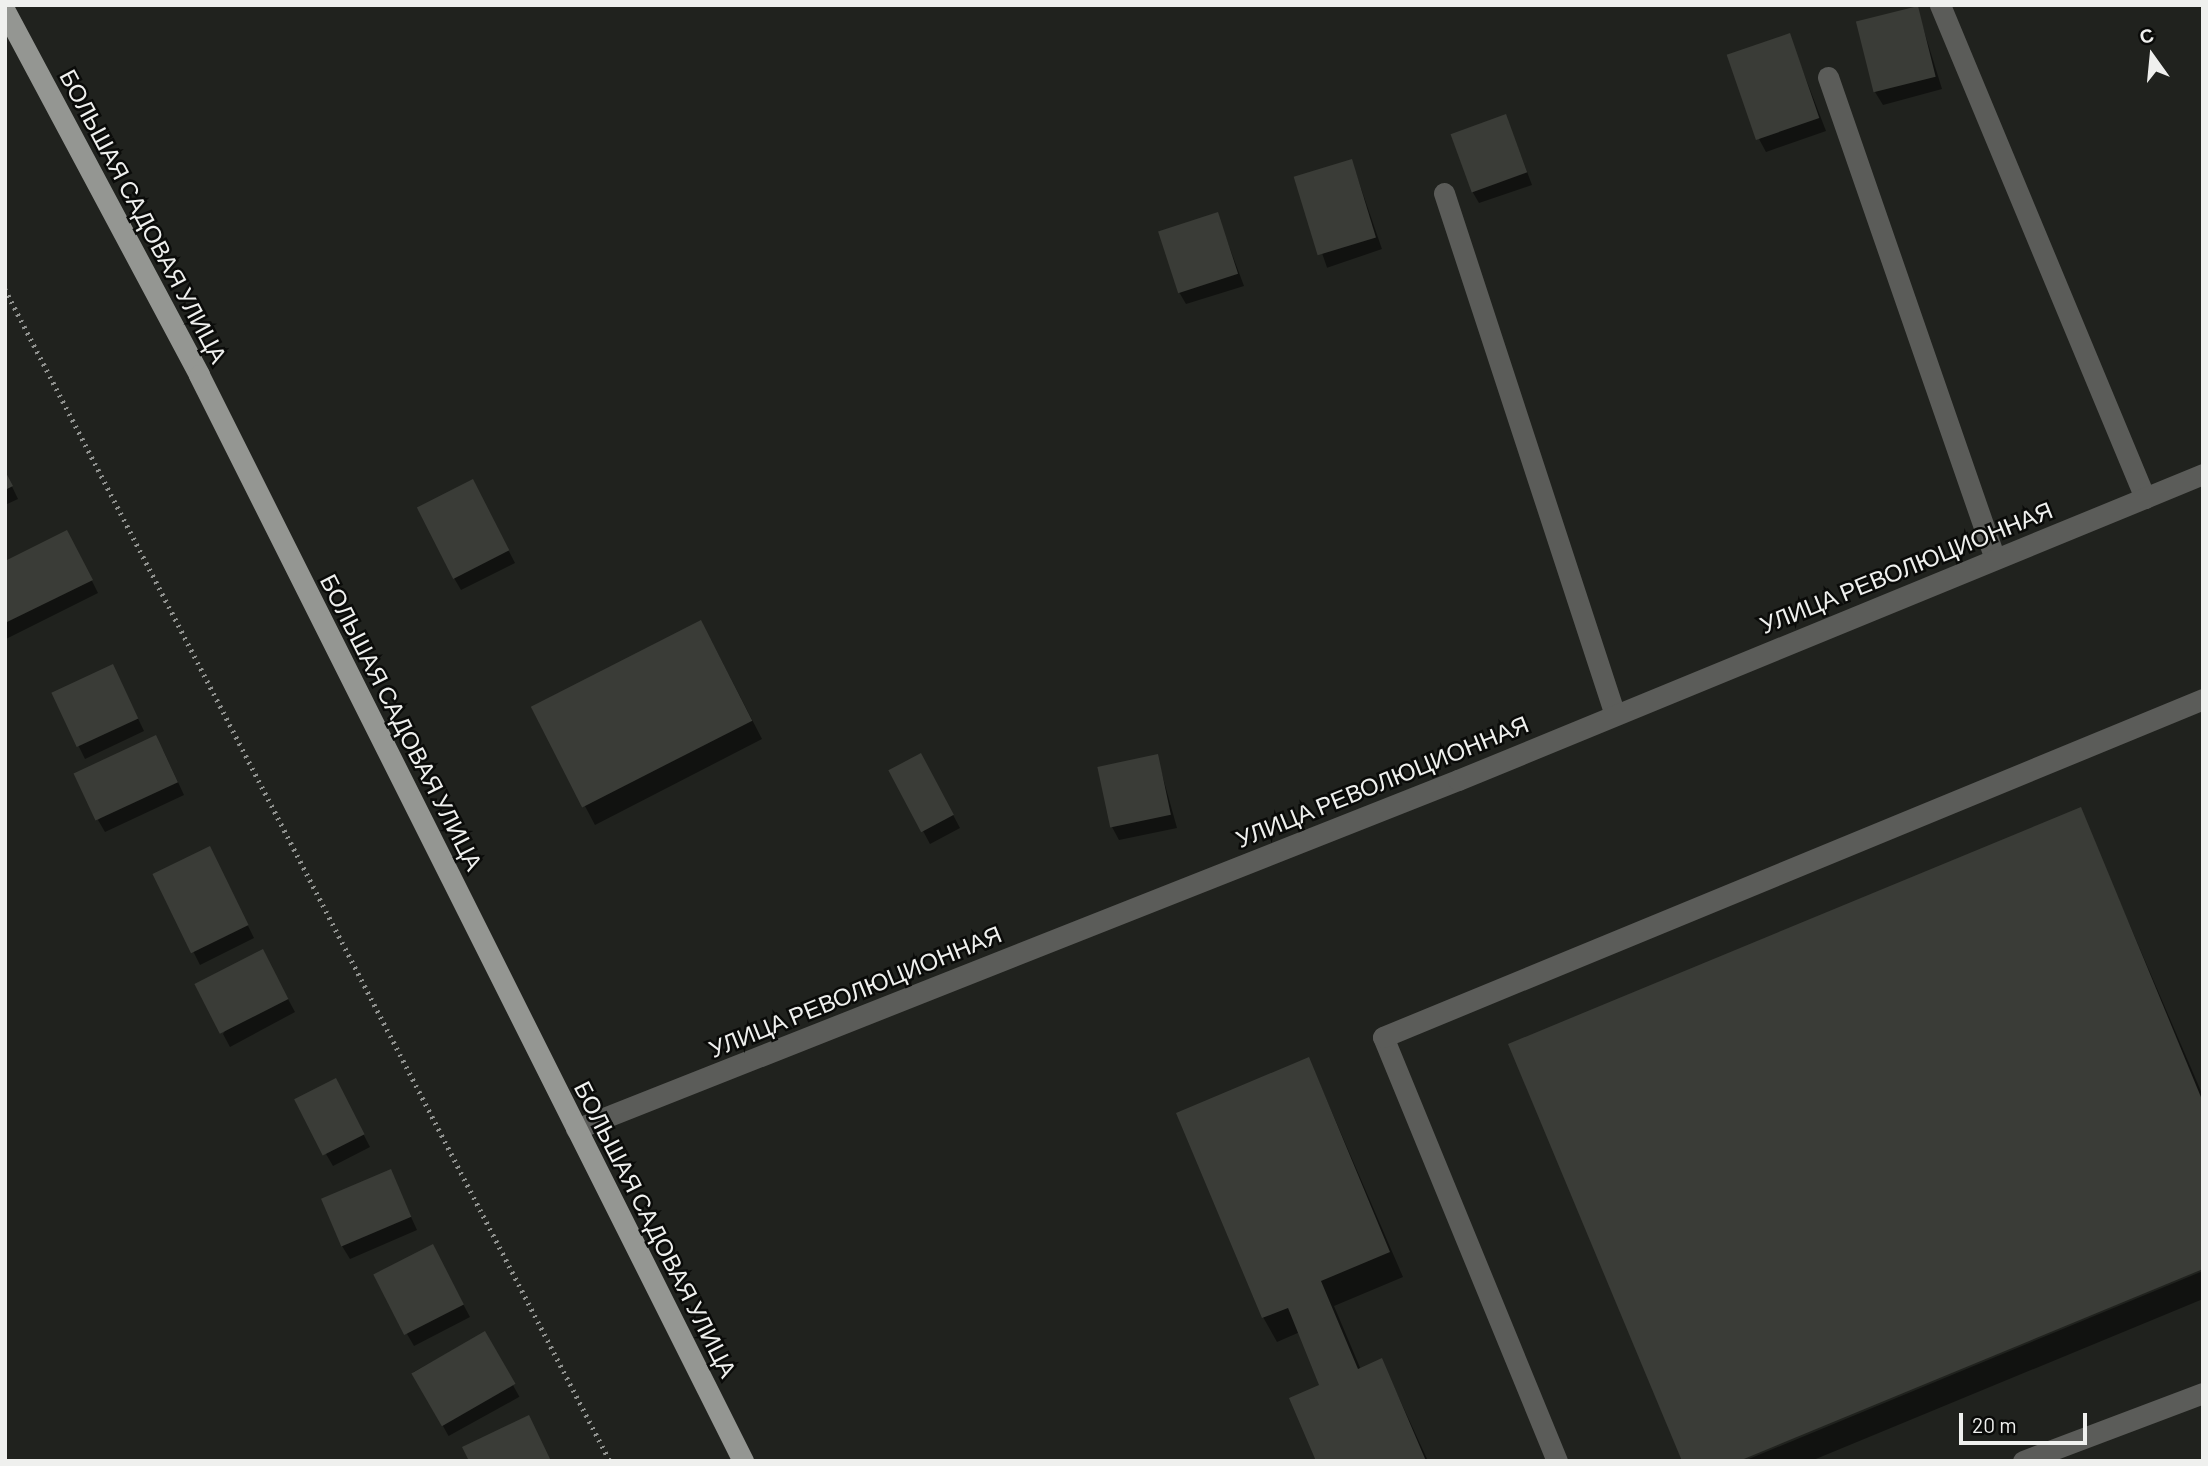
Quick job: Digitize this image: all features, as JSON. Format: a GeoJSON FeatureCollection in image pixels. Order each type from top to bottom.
{"type":"FeatureCollection","features":[{"type":"Feature","properties":{"kind":"main road","name":"БОЛЬШАЯ САДОВАЯ УЛИЦА"},"geometry":{"type":"LineString","coordinates":[[5,11],[199,375],[743,1461]]}},
{"type":"Feature","properties":{"kind":"street"},"geometry":{"type":"LineString","coordinates":[[1940,5],[2146,498]]}},
{"type":"Feature","properties":{"kind":"street"},"geometry":{"type":"LineString","coordinates":[[1828,77],[1995,559]]}},
{"type":"Feature","properties":{"kind":"street"},"geometry":{"type":"LineString","coordinates":[[1444,193],[1615,715]]}},
{"type":"Feature","properties":{"kind":"street","name":"УЛИЦА РЕВОЛЮЦИОННАЯ"},"geometry":{"type":"LineString","coordinates":[[576,1129],[1615,715],[2203,474]]}},
{"type":"Feature","properties":{"kind":"street"},"geometry":{"type":"LineString","coordinates":[[1556,1461],[1383,1037],[2203,699]]}},
{"type":"Feature","properties":{"kind":"street"},"geometry":{"type":"LineString","coordinates":[[2023,1461],[2203,1393]]}},
{"type":"Feature","properties":{"kind":"path"},"geometry":{"type":"LineString","coordinates":[[5,289],[610,1461]]}},
{"type":"Feature","properties":{"kind":"building"},"geometry":{"type":"Polygon","coordinates":[[[1918,6],[1936,77],[1874,92],[1856,21],[1918,6]]]}},
{"type":"Feature","properties":{"kind":"building"},"geometry":{"type":"Polygon","coordinates":[[[1790,33],[1819,118],[1756,140],[1727,55],[1790,33]]]}},
{"type":"Feature","properties":{"kind":"building"},"geometry":{"type":"Polygon","coordinates":[[[1506,114],[1527,172],[1472,192],[1451,134],[1506,114]]]}},
{"type":"Feature","properties":{"kind":"building"},"geometry":{"type":"Polygon","coordinates":[[[1352,159],[1376,237],[1318,255],[1294,177],[1352,159]]]}},
{"type":"Feature","properties":{"kind":"building"},"geometry":{"type":"Polygon","coordinates":[[[1218,212],[1238,274],[1178,293],[1158,231],[1218,212]]]}},
{"type":"Feature","properties":{"kind":"building"},"geometry":{"type":"Polygon","coordinates":[[[5,471],[13,486],[5,490],[5,471]]]}},
{"type":"Feature","properties":{"kind":"building"},"geometry":{"type":"Polygon","coordinates":[[[473,479],[509,550],[453,579],[417,508],[473,479]]]}},
{"type":"Feature","properties":{"kind":"building"},"geometry":{"type":"Polygon","coordinates":[[[67,530],[93,580],[5,623],[5,561],[67,530]]]}},
{"type":"Feature","properties":{"kind":"building"},"geometry":{"type":"Polygon","coordinates":[[[701,620],[752,721],[582,807],[531,707],[701,620]]]}},
{"type":"Feature","properties":{"kind":"building"},"geometry":{"type":"Polygon","coordinates":[[[113,664],[138,718],[77,747],[51,693],[113,664]]]}},
{"type":"Feature","properties":{"kind":"building"},"geometry":{"type":"Polygon","coordinates":[[[156,735],[178,782],[96,821],[74,773],[156,735]]]}},
{"type":"Feature","properties":{"kind":"building"},"geometry":{"type":"Polygon","coordinates":[[[921,753],[954,815],[921,832],[888,770],[921,753]]]}},
{"type":"Feature","properties":{"kind":"building"},"geometry":{"type":"Polygon","coordinates":[[[1158,754],[1171,815],[1110,828],[1097,767],[1158,754]]]}},
{"type":"Feature","properties":{"kind":"building"},"geometry":{"type":"Polygon","coordinates":[[[2081,807],[2203,1102],[2203,1269],[1739,1461],[1682,1461],[1508,1044],[2081,807]]]}},
{"type":"Feature","properties":{"kind":"building"},"geometry":{"type":"Polygon","coordinates":[[[210,846],[249,925],[191,953],[152,874],[210,846]]]}},
{"type":"Feature","properties":{"kind":"building"},"geometry":{"type":"Polygon","coordinates":[[[263,949],[288,999],[220,1034],[194,984],[263,949]]]}},
{"type":"Feature","properties":{"kind":"building"},"geometry":{"type":"Polygon","coordinates":[[[1309,1057],[1390,1252],[1321,1281],[1358,1369],[1382,1358],[1426,1461],[1316,1461],[1289,1398],[1319,1385],[1288,1308],[1262,1318],[1176,1113],[1309,1057]]]}},
{"type":"Feature","properties":{"kind":"building"},"geometry":{"type":"Polygon","coordinates":[[[336,1078],[365,1134],[323,1155],[294,1099],[336,1078]]]}},
{"type":"Feature","properties":{"kind":"building"},"geometry":{"type":"Polygon","coordinates":[[[391,1169],[411,1217],[341,1247],[321,1199],[391,1169]]]}},
{"type":"Feature","properties":{"kind":"building"},"geometry":{"type":"Polygon","coordinates":[[[433,1244],[464,1305],[404,1335],[373,1274],[433,1244]]]}},
{"type":"Feature","properties":{"kind":"building"},"geometry":{"type":"Polygon","coordinates":[[[485,1331],[516,1384],[442,1426],[411,1374],[485,1331]]]}},
{"type":"Feature","properties":{"kind":"building"},"geometry":{"type":"Polygon","coordinates":[[[529,1415],[551,1461],[469,1461],[462,1447],[529,1415]]]}}]}
